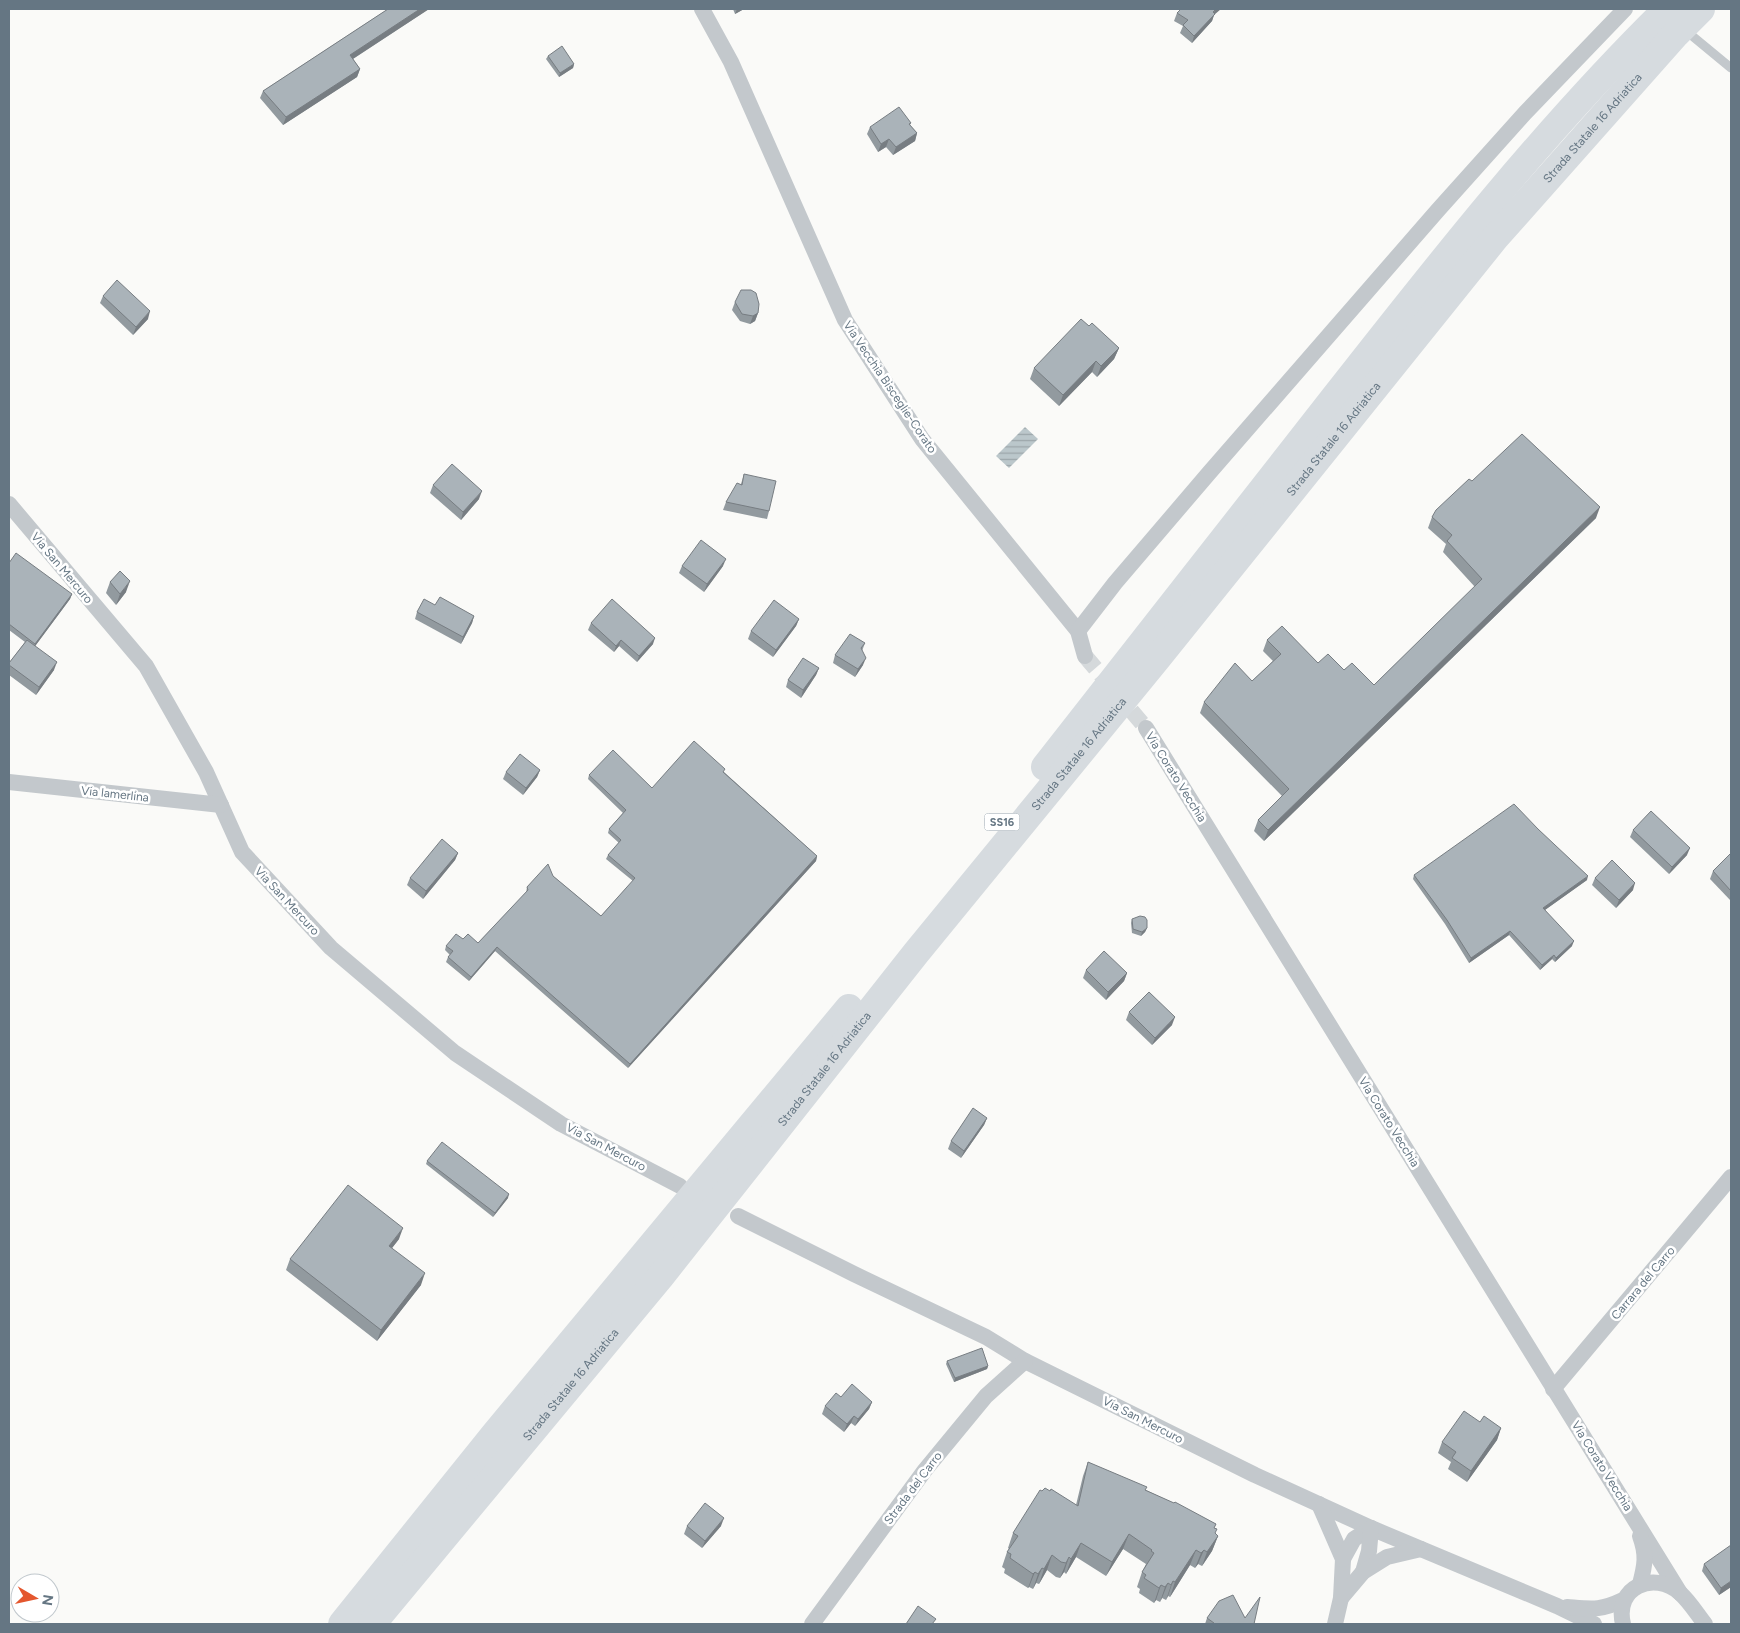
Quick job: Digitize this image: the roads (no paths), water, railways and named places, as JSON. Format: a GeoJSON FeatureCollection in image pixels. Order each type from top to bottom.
{"type":"FeatureCollection","features":[{"type":"Feature","properties":{"kind":"highway","name":"Strada Statale 16 Adriatica"},"geometry":{"type":"LineString","coordinates":[[342,1624],[494,1435],[1001,823],[1427,280],[1508,182],[1609,68],[1675,16]]}},
{"type":"Feature","properties":{"kind":"highway","name":"Strada Statale 16 Adriatica"},"geometry":{"type":"LineString","coordinates":[[372,1624],[661,1276],[916,953],[1156,660],[1675,16]]}},
{"type":"Feature","properties":{"kind":"street","name":"Via Vecchia Bisceglie-Corato"},"geometry":{"type":"LineString","coordinates":[[702,9],[731,62],[845,320],[922,439],[1078,631],[1084,656]]}},
{"type":"Feature","properties":{"kind":"street"},"geometry":{"type":"LineString","coordinates":[[1078,631],[1115,583],[1202,481],[1438,210],[1525,113],[1625,9]]}},
{"type":"Feature","properties":{"kind":"street","name":"Via San Mercuro"},"geometry":{"type":"LineString","coordinates":[[9,504],[146,666],[206,772],[242,852],[330,948],[455,1053],[561,1124],[680,1186]]}},
{"type":"Feature","properties":{"kind":"street","name":"Via Corato Vecchia"},"geometry":{"type":"LineString","coordinates":[[1146,728],[1680,1593],[1705,1624]]}},
{"type":"Feature","properties":{"kind":"street","name":"Via lamerlina"},"geometry":{"type":"LineString","coordinates":[[9,782],[221,805]]}},
{"type":"Feature","properties":{"kind":"street","name":"Carrara del Carro"},"geometry":{"type":"LineString","coordinates":[[1553,1389],[1731,1177]]}},
{"type":"Feature","properties":{"kind":"street","name":"Via San Mercuro"},"geometry":{"type":"LineString","coordinates":[[738,1216],[986,1337],[1026,1361],[1255,1475],[1371,1528],[1557,1606]]}},
{"type":"Feature","properties":{"kind":"street","name":"Strada del Carro"},"geometry":{"type":"LineString","coordinates":[[819,1622],[925,1470],[986,1396],[1026,1361]]}},
{"type":"Feature","properties":{"kind":"street"},"geometry":{"type":"LineString","coordinates":[[1319,1504],[1343,1559]]}},
{"type":"Feature","properties":{"kind":"street","name":"Via Corato Vecchia"},"geometry":{"type":"LineString","coordinates":[[1632,1515],[1645,1550],[1645,1567],[1640,1584],[1653,1582],[1680,1593]]}},
{"type":"Feature","properties":{"kind":"street"},"geometry":{"type":"LineString","coordinates":[[1335,1624],[1341,1598],[1343,1559],[1354,1539],[1371,1528]]}},
{"type":"Feature","properties":{"kind":"street"},"geometry":{"type":"LineString","coordinates":[[1363,1572],[1369,1551],[1371,1528]]}},
{"type":"Feature","properties":{"kind":"street"},"geometry":{"type":"LineString","coordinates":[[1341,1598],[1363,1572],[1387,1558],[1421,1549]]}},
{"type":"Feature","properties":{"kind":"street"},"geometry":{"type":"LineString","coordinates":[[1623,1624],[1621,1616],[1624,1600],[1630,1591],[1640,1584]]}},
{"type":"Feature","properties":{"kind":"street"},"geometry":{"type":"LineString","coordinates":[[1557,1606],[1593,1609],[1608,1608],[1624,1600]]}},
{"type":"Feature","properties":{"kind":"street"},"geometry":{"type":"LineString","coordinates":[[1557,1606],[1594,1624]]}},
{"type":"Feature","properties":{"kind":"lane"},"geometry":{"type":"LineString","coordinates":[[1675,16],[1731,68]]}},
{"type":"Feature","properties":{"kind":"tunnel"},"geometry":{"type":"LineString","coordinates":[[1085,656],[1146,728]]}}]}
